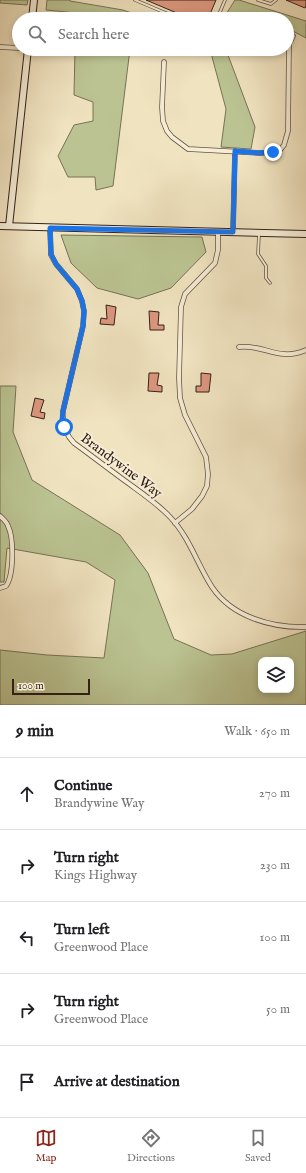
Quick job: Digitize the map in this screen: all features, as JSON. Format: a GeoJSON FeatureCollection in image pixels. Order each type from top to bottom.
{"type":"FeatureCollection","features":[{"type":"Feature","properties":{"kind":"street"},"geometry":{"type":"LineString","coordinates":[[33,12],[34,0]]}},
{"type":"Feature","properties":{"kind":"street"},"geometry":{"type":"LineString","coordinates":[[0,47],[12,48]]}},
{"type":"Feature","properties":{"kind":"street"},"geometry":{"type":"LineString","coordinates":[[9,226],[27,56]]}},
{"type":"Feature","properties":{"kind":"street"},"geometry":{"type":"LineString","coordinates":[[164,62],[162,115],[165,127],[172,137],[188,149],[260,153],[280,150],[284,144],[288,131],[289,56]]}},
{"type":"Feature","properties":{"kind":"street"},"geometry":{"type":"LineString","coordinates":[[233,232],[235,151]]}},
{"type":"Feature","properties":{"kind":"street"},"geometry":{"type":"LineString","coordinates":[[0,226],[306,234]]}},
{"type":"Feature","properties":{"kind":"street","name":"Brandywine Way"},"geometry":{"type":"LineString","coordinates":[[50,228],[51,254],[56,264],[77,289],[84,311],[83,326],[63,411],[62,420],[66,432],[74,443],[150,499],[176,523],[193,549],[212,587],[225,602],[239,612],[257,620],[279,626],[306,627]]}},
{"type":"Feature","properties":{"kind":"street"},"geometry":{"type":"LineString","coordinates":[[176,523],[192,509],[202,496],[207,486],[208,474],[206,457],[185,415],[180,398],[179,378],[181,307],[185,294],[215,262],[218,250],[218,232]]}},
{"type":"Feature","properties":{"kind":"street"},"geometry":{"type":"LineString","coordinates":[[239,347],[253,346],[275,354],[292,354],[306,350]]}},
{"type":"Feature","properties":{"kind":"street"},"geometry":{"type":"LineString","coordinates":[[0,516],[8,526],[12,547],[10,578],[6,586],[0,588]]}},
{"type":"Feature","properties":{"kind":"lane"},"geometry":{"type":"LineString","coordinates":[[135,0],[163,12]]}},
{"type":"Feature","properties":{"kind":"lane"},"geometry":{"type":"LineString","coordinates":[[220,12],[225,0]]}},
{"type":"Feature","properties":{"kind":"lane"},"geometry":{"type":"LineString","coordinates":[[258,0],[271,4],[276,0]]}},
{"type":"Feature","properties":{"kind":"lane"},"geometry":{"type":"LineString","coordinates":[[259,233],[258,254],[266,266],[266,278],[270,283]]}},
{"type":"Feature","properties":{"kind":"green space"},"geometry":{"type":"Polygon","coordinates":[[[0,0],[28,0],[27,5],[0,3],[0,0]]]}},
{"type":"Feature","properties":{"kind":"green space"},"geometry":{"type":"Polygon","coordinates":[[[47,0],[70,0],[129,12],[66,12],[46,10],[47,0]]]}},
{"type":"Feature","properties":{"kind":"green space"},"geometry":{"type":"Polygon","coordinates":[[[235,0],[239,0],[277,12],[227,12],[235,0]]]}},
{"type":"Feature","properties":{"kind":"green space"},"geometry":{"type":"Polygon","coordinates":[[[294,17],[306,21],[306,38],[294,32],[294,17]]]}},
{"type":"Feature","properties":{"kind":"green space"},"geometry":{"type":"Polygon","coordinates":[[[75,56],[129,56],[113,186],[96,190],[95,177],[68,177],[58,156],[74,125],[93,121],[93,102],[74,95],[75,56]]]}},
{"type":"Feature","properties":{"kind":"green space"},"geometry":{"type":"Polygon","coordinates":[[[212,56],[228,56],[255,127],[251,149],[221,147],[226,109],[212,56]]]}},
{"type":"Feature","properties":{"kind":"green space"},"geometry":{"type":"Polygon","coordinates":[[[61,235],[202,237],[206,252],[171,288],[138,299],[97,288],[71,263],[61,235]]]}},
{"type":"Feature","properties":{"kind":"green space"},"geometry":{"type":"Polygon","coordinates":[[[0,386],[16,386],[13,432],[32,480],[120,535],[148,573],[174,639],[211,655],[232,654],[306,631],[306,705],[0,705],[0,650],[47,655],[104,658],[115,580],[86,562],[7,548],[4,582],[0,582],[0,386]]]}},
{"type":"Feature","properties":{"kind":"building"},"geometry":{"type":"Polygon","coordinates":[[[146,0],[216,0],[211,12],[174,12],[146,0]]]}},
{"type":"Feature","properties":{"kind":"building"},"geometry":{"type":"Polygon","coordinates":[[[286,0],[306,0],[305,8],[286,0]]]}},
{"type":"Feature","properties":{"kind":"building"},"geometry":{"type":"Polygon","coordinates":[[[106,305],[116,307],[114,325],[100,324],[101,318],[107,319],[106,305]]]}},
{"type":"Feature","properties":{"kind":"building"},"geometry":{"type":"Polygon","coordinates":[[[149,311],[159,312],[158,325],[164,325],[164,330],[150,330],[149,311]]]}},
{"type":"Feature","properties":{"kind":"building"},"geometry":{"type":"Polygon","coordinates":[[[149,373],[159,373],[157,385],[162,386],[162,392],[148,391],[149,373]]]}},
{"type":"Feature","properties":{"kind":"building"},"geometry":{"type":"Polygon","coordinates":[[[201,373],[211,374],[209,392],[196,392],[196,386],[201,386],[201,373]]]}},
{"type":"Feature","properties":{"kind":"building"},"geometry":{"type":"Polygon","coordinates":[[[35,398],[44,400],[40,412],[45,413],[44,419],[31,416],[35,398]]]}},
{"type":"Feature","properties":{"kind":"route"},"geometry":{"type":"LineString","coordinates":[[64,427],[62,420],[63,411],[83,326],[84,311],[82,301],[74,284],[52,258],[50,250],[50,228],[233,232],[235,151],[260,153],[273,152]]}}]}
